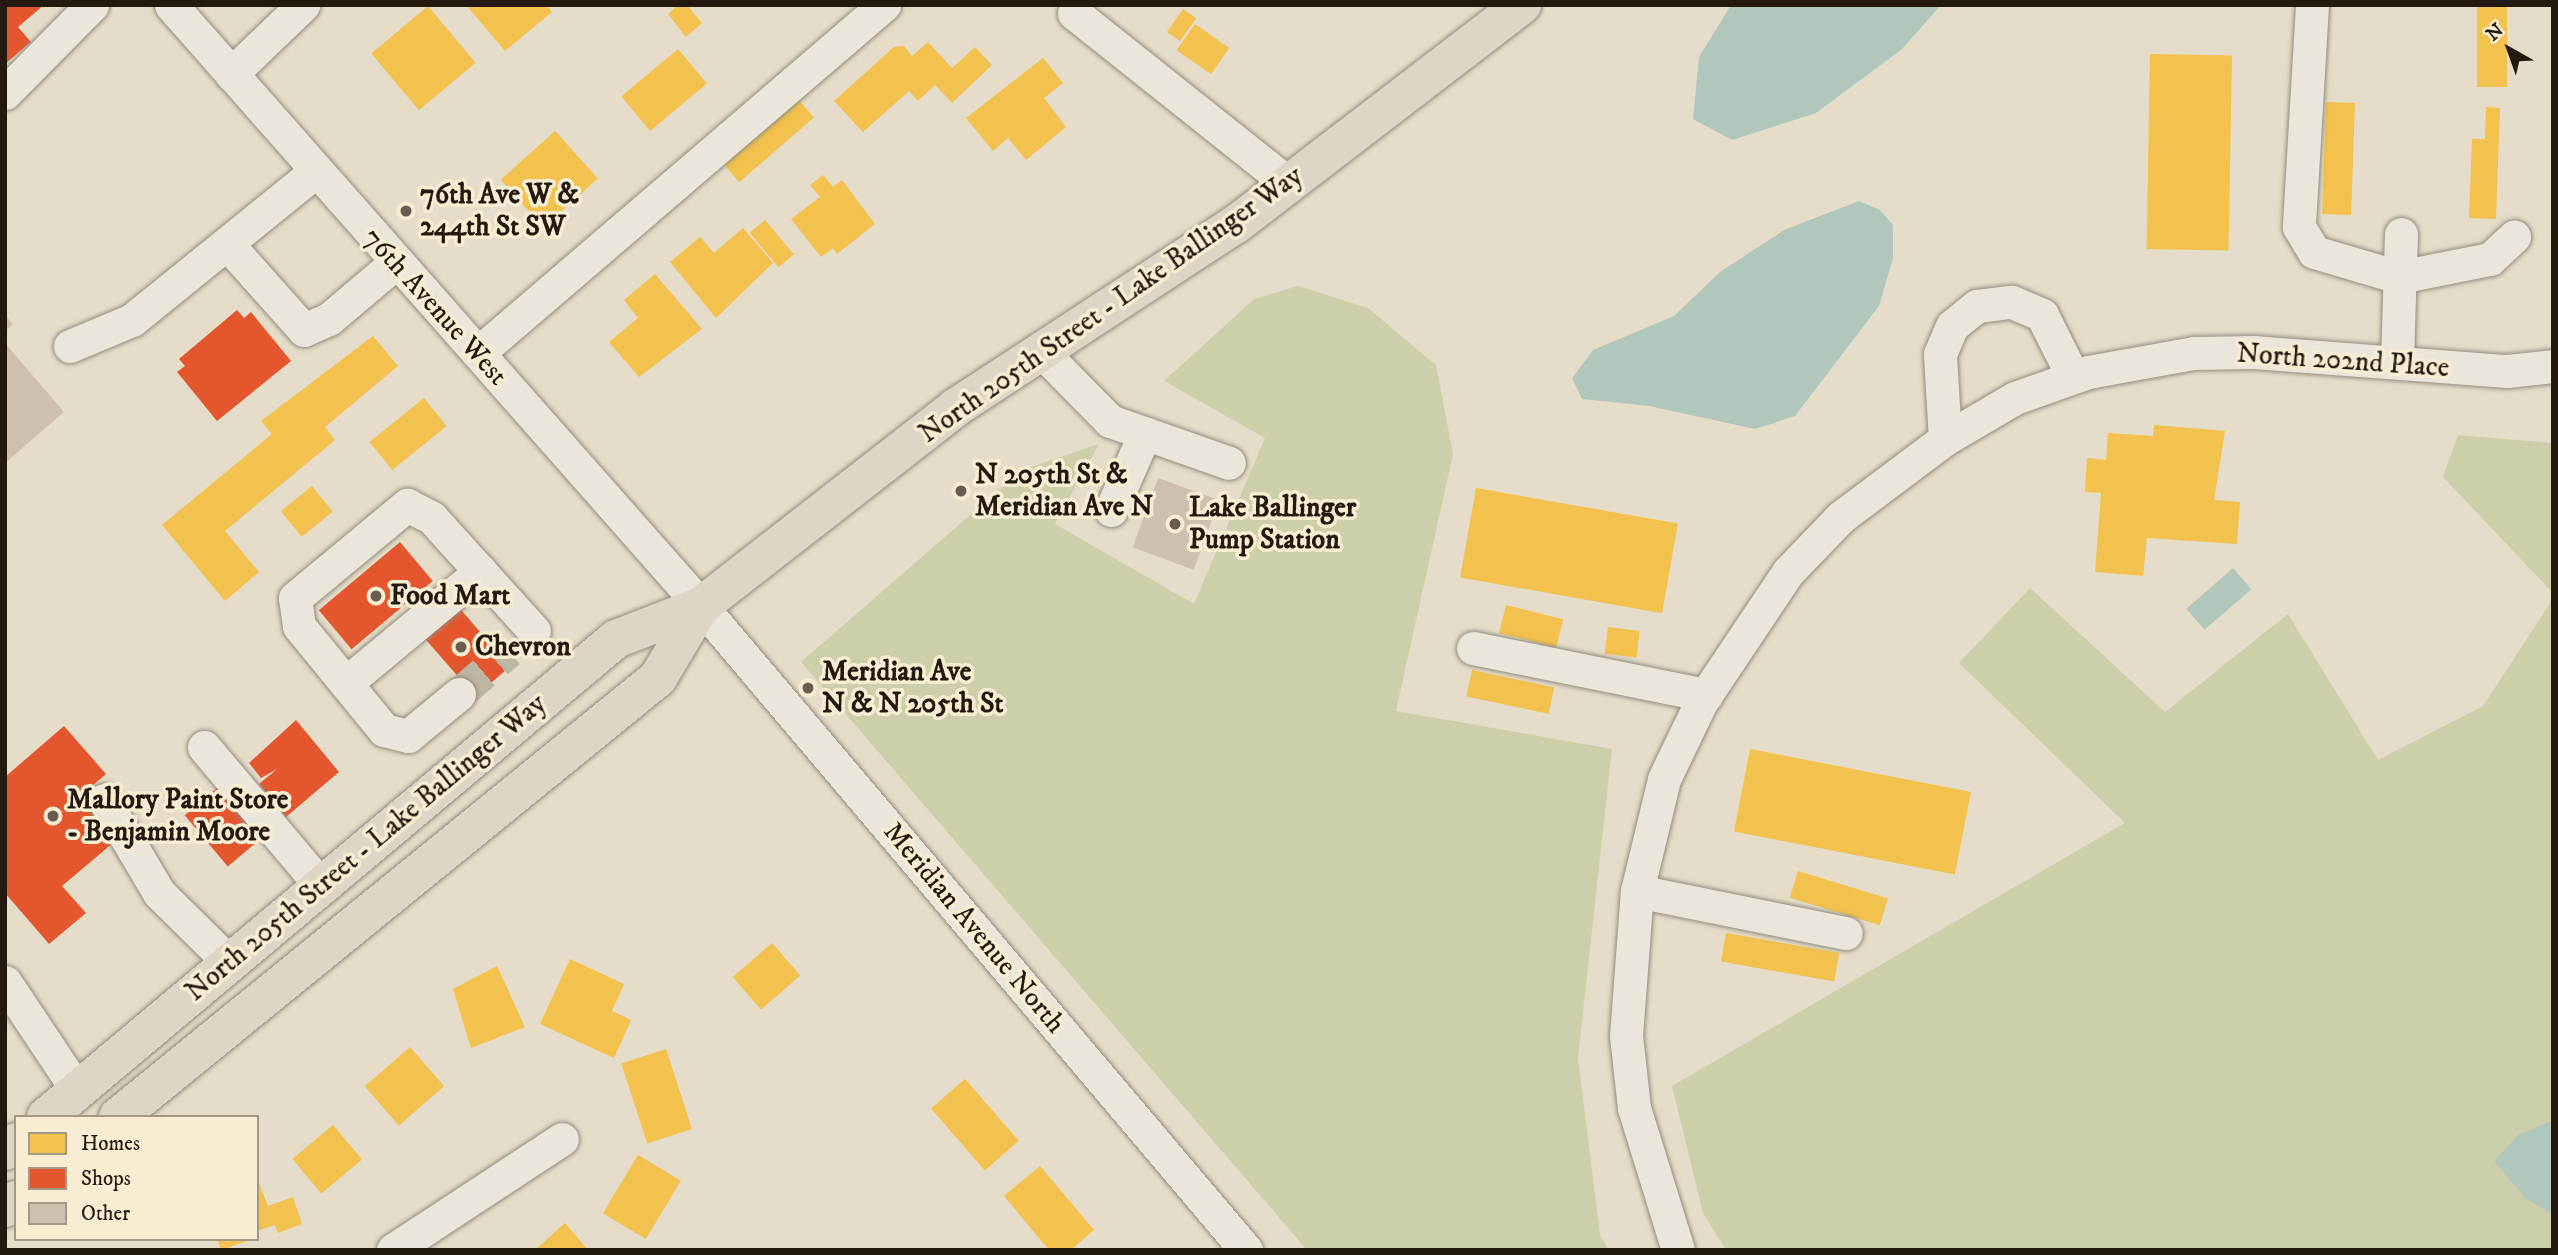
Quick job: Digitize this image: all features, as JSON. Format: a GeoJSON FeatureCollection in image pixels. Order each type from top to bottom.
{"type":"FeatureCollection","features":[{"type":"Feature","properties":{"kind":"main road","name":"North 205th Street - Lake Ballinger Way"},"geometry":{"type":"LineString","coordinates":[[48,1115],[616,639],[701,607],[955,408],[1289,184],[1522,5]]}},
{"type":"Feature","properties":{"kind":"main road","name":"North 205th Street - Lake Ballinger Way"},"geometry":{"type":"LineString","coordinates":[[120,1115],[658,678],[701,607]]}},
{"type":"Feature","properties":{"kind":"street"},"geometry":{"type":"LineString","coordinates":[[5,93],[92,5]]}},
{"type":"Feature","properties":{"kind":"street","name":"76th Avenue West"},"geometry":{"type":"LineString","coordinates":[[171,5],[395,263],[478,353],[701,607]]}},
{"type":"Feature","properties":{"kind":"street"},"geometry":{"type":"LineString","coordinates":[[231,74],[303,5]]}},
{"type":"Feature","properties":{"kind":"street"},"geometry":{"type":"LineString","coordinates":[[478,353],[884,5]]}},
{"type":"Feature","properties":{"kind":"street"},"geometry":{"type":"LineString","coordinates":[[2312,5],[2300,228],[2314,252],[2399,277],[2490,259],[2514,237]]}},
{"type":"Feature","properties":{"kind":"street"},"geometry":{"type":"LineString","coordinates":[[1074,13],[1289,184]]}},
{"type":"Feature","properties":{"kind":"street"},"geometry":{"type":"LineString","coordinates":[[70,346],[132,320],[230,247],[315,172]]}},
{"type":"Feature","properties":{"kind":"street"},"geometry":{"type":"LineString","coordinates":[[2397,361],[2401,234]]}},
{"type":"Feature","properties":{"kind":"street"},"geometry":{"type":"LineString","coordinates":[[230,247],[304,330],[330,319],[395,263]]}},
{"type":"Feature","properties":{"kind":"street"},"geometry":{"type":"LineString","coordinates":[[1945,439],[1940,354],[1952,326],[1977,306],[2012,302],[2042,315],[2073,377]]}},
{"type":"Feature","properties":{"kind":"street"},"geometry":{"type":"LineString","coordinates":[[1042,352],[1110,421],[1229,463]]}},
{"type":"Feature","properties":{"kind":"street","name":"North 202nd Place"},"geometry":{"type":"LineString","coordinates":[[1678,1250],[1637,1120],[1626,1036],[1637,891],[1664,779],[1706,695],[1788,572],[1841,517],[1945,439],[2015,398],[2073,377],[2194,353],[2397,361],[2507,371],[2553,366]]}},
{"type":"Feature","properties":{"kind":"street"},"geometry":{"type":"LineString","coordinates":[[1111,510],[1145,433]]}},
{"type":"Feature","properties":{"kind":"street"},"geometry":{"type":"LineString","coordinates":[[459,694],[408,736],[384,730],[299,626],[295,598],[407,505],[432,518],[534,631]]}},
{"type":"Feature","properties":{"kind":"street"},"geometry":{"type":"LineString","coordinates":[[346,683],[481,571]]}},
{"type":"Feature","properties":{"kind":"street","name":"Meridian Avenue North"},"geometry":{"type":"LineString","coordinates":[[701,607],[1246,1250]]}},
{"type":"Feature","properties":{"kind":"street"},"geometry":{"type":"LineString","coordinates":[[1473,648],[1706,695]]}},
{"type":"Feature","properties":{"kind":"street"},"geometry":{"type":"LineString","coordinates":[[204,747],[321,886]]}},
{"type":"Feature","properties":{"kind":"street"},"geometry":{"type":"LineString","coordinates":[[104,800],[159,893],[230,962]]}},
{"type":"Feature","properties":{"kind":"street"},"geometry":{"type":"LineString","coordinates":[[1637,891],[1846,933]]}},
{"type":"Feature","properties":{"kind":"street"},"geometry":{"type":"LineString","coordinates":[[5,982],[78,1090]]}},
{"type":"Feature","properties":{"kind":"street"},"geometry":{"type":"LineString","coordinates":[[393,1250],[562,1139]]}},
{"type":"Feature","properties":{"kind":"green space"},"geometry":{"type":"Polygon","coordinates":[[[1298,286],[1368,308],[1436,365],[1453,454],[1396,711],[1612,749],[1578,1058],[1600,1235],[1609,1250],[1307,1250],[801,662],[1022,470],[1099,444],[1055,524],[1194,604],[1265,438],[1164,381],[1254,299],[1298,286]]]}},
{"type":"Feature","properties":{"kind":"green space"},"geometry":{"type":"Polygon","coordinates":[[[2458,435],[2553,443],[2553,593],[2443,477],[2458,435]]]}},
{"type":"Feature","properties":{"kind":"green space"},"geometry":{"type":"Polygon","coordinates":[[[2030,588],[2165,712],[2288,614],[2378,760],[2483,706],[2553,599],[2553,1250],[1726,1250],[1703,1213],[1672,1086],[2125,823],[1959,663],[2030,588]]]}},
{"type":"Feature","properties":{"kind":"shaded area"},"geometry":{"type":"Polygon","coordinates":[[[1731,5],[1941,5],[1902,49],[1816,113],[1732,140],[1693,119],[1699,57],[1731,5]]]}},
{"type":"Feature","properties":{"kind":"shaded area"},"geometry":{"type":"Polygon","coordinates":[[[1859,201],[1880,210],[1893,225],[1893,258],[1879,306],[1795,416],[1755,429],[1649,406],[1582,399],[1572,378],[1593,350],[1674,316],[1720,272],[1784,230],[1859,201]]]}},
{"type":"Feature","properties":{"kind":"shaded area"},"geometry":{"type":"Polygon","coordinates":[[[2233,568],[2251,589],[2205,630],[2186,609],[2233,568]]]}},
{"type":"Feature","properties":{"kind":"shaded area"},"geometry":{"type":"Polygon","coordinates":[[[2553,1120],[2553,1215],[2525,1198],[2494,1161],[2518,1135],[2553,1120]]]}},
{"type":"Feature","properties":{"kind":"building: Homes"},"geometry":{"type":"Polygon","coordinates":[[[466,5],[546,5],[552,12],[505,51],[466,5]]]}},
{"type":"Feature","properties":{"kind":"building: Homes"},"geometry":{"type":"Polygon","coordinates":[[[678,5],[687,5],[702,23],[686,37],[668,14],[678,5]]]}},
{"type":"Feature","properties":{"kind":"building: Homes"},"geometry":{"type":"Polygon","coordinates":[[[2477,5],[2507,5],[2507,87],[2477,87],[2477,5]]]}},
{"type":"Feature","properties":{"kind":"building: Homes"},"geometry":{"type":"Polygon","coordinates":[[[428,6],[476,63],[419,110],[371,54],[428,6]]]}},
{"type":"Feature","properties":{"kind":"building: Homes"},"geometry":{"type":"Polygon","coordinates":[[[1183,9],[1196,18],[1180,41],[1167,32],[1183,9]]]}},
{"type":"Feature","properties":{"kind":"building: Homes"},"geometry":{"type":"Polygon","coordinates":[[[1195,24],[1229,48],[1211,74],[1177,50],[1195,24]]]}},
{"type":"Feature","properties":{"kind":"building: Homes"},"geometry":{"type":"Polygon","coordinates":[[[928,42],[952,68],[975,47],[992,65],[952,103],[935,85],[918,101],[909,91],[863,132],[834,101],[894,47],[904,46],[912,56],[928,42]]]}},
{"type":"Feature","properties":{"kind":"building: Homes"},"geometry":{"type":"Polygon","coordinates":[[[678,49],[707,83],[650,131],[621,97],[678,49]]]}},
{"type":"Feature","properties":{"kind":"building: Homes"},"geometry":{"type":"Polygon","coordinates":[[[2150,54],[2232,55],[2229,250],[2147,249],[2150,54]]]}},
{"type":"Feature","properties":{"kind":"building: Homes"},"geometry":{"type":"Polygon","coordinates":[[[1043,58],[1063,83],[1044,98],[1066,127],[1026,160],[1008,138],[993,151],[966,118],[1043,58]]]}},
{"type":"Feature","properties":{"kind":"building: Homes"},"geometry":{"type":"Polygon","coordinates":[[[791,91],[814,117],[739,182],[716,156],[791,91]]]}},
{"type":"Feature","properties":{"kind":"building: Homes"},"geometry":{"type":"Polygon","coordinates":[[[2326,102],[2355,103],[2351,215],[2322,214],[2326,102]]]}},
{"type":"Feature","properties":{"kind":"building: Homes"},"geometry":{"type":"Polygon","coordinates":[[[2486,107],[2500,108],[2496,219],[2469,218],[2472,139],[2485,139],[2486,107]]]}},
{"type":"Feature","properties":{"kind":"building: Homes"},"geometry":{"type":"Polygon","coordinates":[[[555,131],[598,179],[544,227],[501,180],[555,131]]]}},
{"type":"Feature","properties":{"kind":"building: Homes"},"geometry":{"type":"Polygon","coordinates":[[[823,175],[833,187],[842,180],[875,224],[837,254],[833,248],[821,257],[791,219],[820,197],[810,185],[823,175]]]}},
{"type":"Feature","properties":{"kind":"building: Homes"},"geometry":{"type":"Polygon","coordinates":[[[765,220],[794,254],[779,267],[750,233],[765,220]]]}},
{"type":"Feature","properties":{"kind":"building: Homes"},"geometry":{"type":"Polygon","coordinates":[[[743,228],[773,263],[716,318],[670,262],[700,237],[714,253],[743,228]]]}},
{"type":"Feature","properties":{"kind":"building: Homes"},"geometry":{"type":"Polygon","coordinates":[[[655,274],[702,329],[639,377],[609,342],[638,318],[624,300],[655,274]]]}},
{"type":"Feature","properties":{"kind":"building: Homes"},"geometry":{"type":"Polygon","coordinates":[[[373,336],[398,366],[325,427],[335,440],[225,531],[259,572],[225,601],[162,525],[272,434],[261,421],[373,336]]]}},
{"type":"Feature","properties":{"kind":"building: Homes"},"geometry":{"type":"Polygon","coordinates":[[[424,398],[447,426],[392,470],[370,442],[424,398]]]}},
{"type":"Feature","properties":{"kind":"building: Homes"},"geometry":{"type":"Polygon","coordinates":[[[2154,425],[2225,431],[2214,500],[2240,502],[2237,544],[2147,538],[2143,576],[2095,572],[2101,493],[2085,492],[2087,458],[2106,460],[2108,433],[2153,436],[2154,425]]]}},
{"type":"Feature","properties":{"kind":"building: Homes"},"geometry":{"type":"Polygon","coordinates":[[[312,486],[333,512],[302,537],[281,511],[312,486]]]}},
{"type":"Feature","properties":{"kind":"building: Homes"},"geometry":{"type":"Polygon","coordinates":[[[1476,488],[1678,524],[1662,613],[1460,578],[1476,488]]]}},
{"type":"Feature","properties":{"kind":"building: Homes"},"geometry":{"type":"Polygon","coordinates":[[[1506,605],[1563,619],[1556,647],[1499,633],[1506,605]]]}},
{"type":"Feature","properties":{"kind":"building: Homes"},"geometry":{"type":"Polygon","coordinates":[[[1608,627],[1640,631],[1636,658],[1605,654],[1608,627]]]}},
{"type":"Feature","properties":{"kind":"building: Homes"},"geometry":{"type":"Polygon","coordinates":[[[1472,670],[1554,687],[1549,714],[1466,696],[1472,670]]]}},
{"type":"Feature","properties":{"kind":"building: Homes"},"geometry":{"type":"Polygon","coordinates":[[[1750,749],[1971,792],[1955,874],[1734,831],[1750,749]]]}},
{"type":"Feature","properties":{"kind":"building: Homes"},"geometry":{"type":"Polygon","coordinates":[[[1798,871],[1888,898],[1880,925],[1790,898],[1798,871]]]}},
{"type":"Feature","properties":{"kind":"building: Homes"},"geometry":{"type":"Polygon","coordinates":[[[1726,933],[1839,953],[1834,982],[1721,962],[1726,933]]]}},
{"type":"Feature","properties":{"kind":"building: Homes"},"geometry":{"type":"Polygon","coordinates":[[[772,943],[800,975],[761,1010],[733,977],[772,943]]]}},
{"type":"Feature","properties":{"kind":"building: Homes"},"geometry":{"type":"Polygon","coordinates":[[[570,959],[624,984],[612,1011],[631,1020],[614,1058],[540,1024],[570,959]]]}},
{"type":"Feature","properties":{"kind":"building: Homes"},"geometry":{"type":"Polygon","coordinates":[[[497,966],[525,1027],[471,1048],[453,989],[497,966]]]}},
{"type":"Feature","properties":{"kind":"building: Homes"},"geometry":{"type":"Polygon","coordinates":[[[410,1047],[444,1086],[399,1126],[365,1086],[410,1047]]]}},
{"type":"Feature","properties":{"kind":"building: Homes"},"geometry":{"type":"Polygon","coordinates":[[[666,1049],[692,1129],[647,1143],[621,1064],[666,1049]]]}},
{"type":"Feature","properties":{"kind":"building: Homes"},"geometry":{"type":"Polygon","coordinates":[[[965,1079],[1019,1141],[985,1170],[931,1109],[965,1079]]]}},
{"type":"Feature","properties":{"kind":"building: Homes"},"geometry":{"type":"Polygon","coordinates":[[[333,1125],[362,1159],[321,1194],[292,1159],[333,1125]]]}},
{"type":"Feature","properties":{"kind":"building: Homes"},"geometry":{"type":"Polygon","coordinates":[[[638,1155],[681,1181],[646,1239],[603,1213],[638,1155]]]}},
{"type":"Feature","properties":{"kind":"building: Homes"},"geometry":{"type":"Polygon","coordinates":[[[1040,1166],[1094,1230],[1071,1250],[1049,1250],[1004,1196],[1040,1166]]]}},
{"type":"Feature","properties":{"kind":"building: Homes"},"geometry":{"type":"Polygon","coordinates":[[[259,1183],[268,1206],[293,1197],[302,1224],[278,1233],[275,1225],[259,1230],[259,1183]]]}},
{"type":"Feature","properties":{"kind":"building: Homes"},"geometry":{"type":"Polygon","coordinates":[[[565,1223],[588,1250],[535,1250],[565,1223]]]}},
{"type":"Feature","properties":{"kind":"building: Homes"},"geometry":{"type":"Polygon","coordinates":[[[218,1241],[247,1241],[221,1250],[218,1241]]]}},
{"type":"Feature","properties":{"kind":"building: Shops"},"geometry":{"type":"Polygon","coordinates":[[[5,5],[44,5],[18,27],[31,42],[5,64],[5,5]]]}},
{"type":"Feature","properties":{"kind":"building: Shops"},"geometry":{"type":"Polygon","coordinates":[[[237,310],[244,318],[251,312],[291,361],[217,421],[177,372],[185,366],[179,359],[237,310]]]}},
{"type":"Feature","properties":{"kind":"building: Shops","name":"Food Mart"},"geometry":{"type":"Polygon","coordinates":[[[400,542],[433,581],[352,649],[319,610],[400,542]]]}},
{"type":"Feature","properties":{"kind":"building: Shops"},"geometry":{"type":"Polygon","coordinates":[[[455,603],[510,666],[475,697],[420,633],[455,603]]]}},
{"type":"Feature","properties":{"kind":"building: Shops"},"geometry":{"type":"Polygon","coordinates":[[[296,720],[339,772],[286,817],[259,784],[277,769],[261,778],[249,763],[296,720]]]}},
{"type":"Feature","properties":{"kind":"building: Shops","name":"Mallory Paint Store - Benjamin Moore"},"geometry":{"type":"Polygon","coordinates":[[[64,726],[106,774],[83,794],[120,837],[62,886],[86,913],[49,944],[5,893],[5,777],[64,726]]]}},
{"type":"Feature","properties":{"kind":"building: Shops"},"geometry":{"type":"Polygon","coordinates":[[[223,783],[266,834],[228,866],[185,815],[223,783]]]}},
{"type":"Feature","properties":{"kind":"building: Other"},"geometry":{"type":"Polygon","coordinates":[[[5,315],[13,324],[5,331],[5,315]]]}},
{"type":"Feature","properties":{"kind":"building: Other"},"geometry":{"type":"Polygon","coordinates":[[[5,343],[64,412],[5,463],[5,343]]]}},
{"type":"Feature","properties":{"kind":"building: Other","name":"Lake Ballinger Pump Station"},"geometry":{"type":"Polygon","coordinates":[[[1158,478],[1219,500],[1194,570],[1133,548],[1158,478]]]}},
{"type":"Feature","properties":{"kind":"tunnel"},"geometry":{"type":"LineString","coordinates":[[459,694],[509,651]]}},
{"type":"Feature","properties":{"kind":"place","name":"76th Ave W & 244th St SW"},"geometry":{"type":"Point","coordinates":[406,211]}},
{"type":"Feature","properties":{"kind":"place","name":"N 205th St & Meridian Ave N"},"geometry":{"type":"Point","coordinates":[961,491]}},
{"type":"Feature","properties":{"kind":"place","name":"Lake Ballinger Pump Station"},"geometry":{"type":"Point","coordinates":[1175,524]}},
{"type":"Feature","properties":{"kind":"place","name":"Food Mart"},"geometry":{"type":"Point","coordinates":[376,596]}},
{"type":"Feature","properties":{"kind":"place","name":"Chevron"},"geometry":{"type":"Point","coordinates":[461,647]}},
{"type":"Feature","properties":{"kind":"place","name":"Meridian Ave N & N 205th St"},"geometry":{"type":"Point","coordinates":[808,688]}},
{"type":"Feature","properties":{"kind":"place","name":"Mallory Paint Store - Benjamin Moore"},"geometry":{"type":"Point","coordinates":[53,816]}}]}
